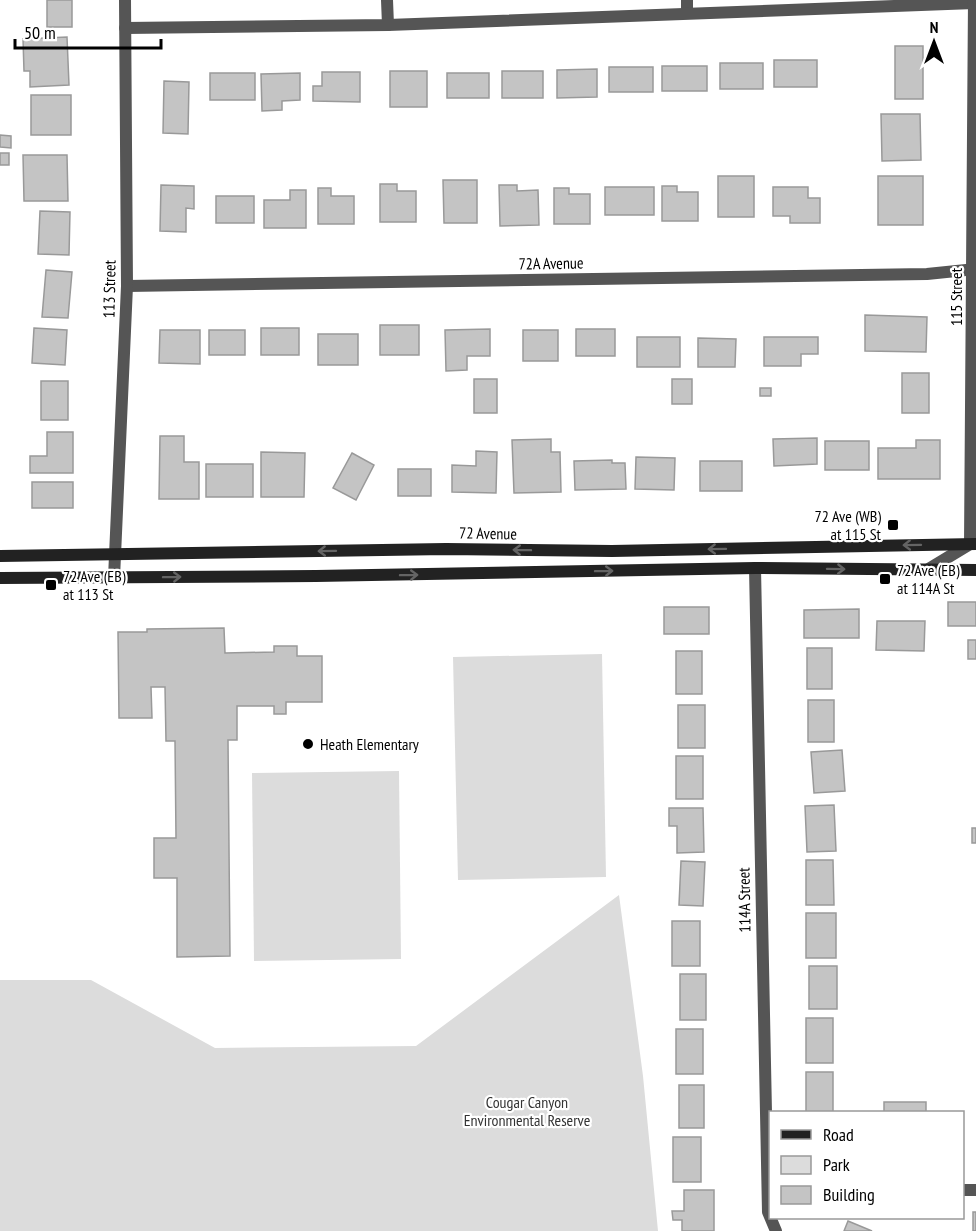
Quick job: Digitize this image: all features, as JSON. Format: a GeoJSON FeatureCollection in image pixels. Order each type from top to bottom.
{"type":"FeatureCollection","features":[{"type":"Feature","properties":{"kind":"main road","name":"72 Avenue"},"geometry":{"type":"LineString","coordinates":[[0,556],[446,549],[612,551],[973,544]]}},
{"type":"Feature","properties":{"kind":"main road"},"geometry":{"type":"LineString","coordinates":[[0,578],[459,574],[755,568],[976,570]]}},
{"type":"Feature","properties":{"kind":"street","name":"113 Street"},"geometry":{"type":"LineString","coordinates":[[114,578],[127,286],[125,0]]}},
{"type":"Feature","properties":{"kind":"street"},"geometry":{"type":"LineString","coordinates":[[387,0],[387,25]]}},
{"type":"Feature","properties":{"kind":"street"},"geometry":{"type":"LineString","coordinates":[[125,28],[387,25],[687,6],[974,1]]}},
{"type":"Feature","properties":{"kind":"street","name":"115 Street"},"geometry":{"type":"LineString","coordinates":[[973,544],[974,1]]}},
{"type":"Feature","properties":{"kind":"street","name":"72A Avenue"},"geometry":{"type":"LineString","coordinates":[[127,286],[927,274],[974,269]]}},
{"type":"Feature","properties":{"kind":"street"},"geometry":{"type":"LineString","coordinates":[[927,570],[973,544]]}},
{"type":"Feature","properties":{"kind":"street","name":"114A Street"},"geometry":{"type":"LineString","coordinates":[[755,568],[769,1212]]}},
{"type":"Feature","properties":{"kind":"green space"},"geometry":{"type":"Polygon","coordinates":[[[602,654],[606,877],[458,880],[453,657],[602,654]]]}},
{"type":"Feature","properties":{"kind":"green space"},"geometry":{"type":"Polygon","coordinates":[[[399,771],[401,959],[254,961],[252,773],[399,771]]]}},
{"type":"Feature","properties":{"kind":"green space","name":"Cougar Canyon Environmental Reserve"},"geometry":{"type":"Polygon","coordinates":[[[619,895],[643,1076],[658,1231],[0,1231],[0,980],[91,980],[215,1048],[416,1046],[619,895]]]}},
{"type":"Feature","properties":{"kind":"building"},"geometry":{"type":"Polygon","coordinates":[[[47,0],[72,0],[72,27],[47,27],[47,0]]]}},
{"type":"Feature","properties":{"kind":"building"},"geometry":{"type":"Polygon","coordinates":[[[67,37],[69,85],[30,87],[30,71],[24,71],[23,39],[67,37]]]}},
{"type":"Feature","properties":{"kind":"building"},"geometry":{"type":"Polygon","coordinates":[[[895,46],[923,46],[923,99],[895,99],[895,46]]]}},
{"type":"Feature","properties":{"kind":"building"},"geometry":{"type":"Polygon","coordinates":[[[774,60],[817,60],[817,87],[774,87],[774,60]]]}},
{"type":"Feature","properties":{"kind":"building"},"geometry":{"type":"Polygon","coordinates":[[[720,63],[763,63],[763,89],[720,89],[720,63]]]}},
{"type":"Feature","properties":{"kind":"building"},"geometry":{"type":"Polygon","coordinates":[[[662,66],[707,66],[707,91],[662,91],[662,66]]]}},
{"type":"Feature","properties":{"kind":"building"},"geometry":{"type":"Polygon","coordinates":[[[609,67],[653,67],[653,92],[609,92],[609,67]]]}},
{"type":"Feature","properties":{"kind":"building"},"geometry":{"type":"Polygon","coordinates":[[[597,69],[597,97],[557,98],[557,70],[597,69]]]}},
{"type":"Feature","properties":{"kind":"building"},"geometry":{"type":"Polygon","coordinates":[[[390,71],[427,71],[427,107],[390,107],[390,71]]]}},
{"type":"Feature","properties":{"kind":"building"},"geometry":{"type":"Polygon","coordinates":[[[502,71],[543,71],[543,98],[502,98],[502,71]]]}},
{"type":"Feature","properties":{"kind":"building"},"geometry":{"type":"Polygon","coordinates":[[[322,72],[360,72],[360,102],[313,101],[313,86],[322,86],[322,72]]]}},
{"type":"Feature","properties":{"kind":"building"},"geometry":{"type":"Polygon","coordinates":[[[210,73],[255,73],[255,100],[210,100],[210,73]]]}},
{"type":"Feature","properties":{"kind":"building"},"geometry":{"type":"Polygon","coordinates":[[[300,73],[300,100],[282,101],[282,110],[262,111],[261,74],[300,73]]]}},
{"type":"Feature","properties":{"kind":"building"},"geometry":{"type":"Polygon","coordinates":[[[447,73],[489,73],[489,98],[447,98],[447,73]]]}},
{"type":"Feature","properties":{"kind":"building"},"geometry":{"type":"Polygon","coordinates":[[[164,81],[189,82],[188,134],[163,133],[164,81]]]}},
{"type":"Feature","properties":{"kind":"building"},"geometry":{"type":"Polygon","coordinates":[[[31,95],[71,95],[71,135],[31,135],[31,95]]]}},
{"type":"Feature","properties":{"kind":"building"},"geometry":{"type":"Polygon","coordinates":[[[881,114],[920,114],[921,160],[882,161],[881,114]]]}},
{"type":"Feature","properties":{"kind":"building"},"geometry":{"type":"Polygon","coordinates":[[[0,135],[11,136],[11,148],[0,147],[0,135]]]}},
{"type":"Feature","properties":{"kind":"building"},"geometry":{"type":"Polygon","coordinates":[[[0,153],[9,153],[9,165],[0,165],[0,153]]]}},
{"type":"Feature","properties":{"kind":"building"},"geometry":{"type":"Polygon","coordinates":[[[23,155],[67,155],[68,201],[24,201],[23,155]]]}},
{"type":"Feature","properties":{"kind":"building"},"geometry":{"type":"Polygon","coordinates":[[[718,176],[754,176],[754,217],[718,217],[718,176]]]}},
{"type":"Feature","properties":{"kind":"building"},"geometry":{"type":"Polygon","coordinates":[[[878,176],[923,176],[923,225],[878,225],[878,176]]]}},
{"type":"Feature","properties":{"kind":"building"},"geometry":{"type":"Polygon","coordinates":[[[443,180],[477,180],[477,223],[444,223],[443,180]]]}},
{"type":"Feature","properties":{"kind":"building"},"geometry":{"type":"Polygon","coordinates":[[[380,184],[397,184],[397,191],[416,191],[416,222],[380,222],[380,184]]]}},
{"type":"Feature","properties":{"kind":"building"},"geometry":{"type":"Polygon","coordinates":[[[161,185],[194,186],[194,209],[186,208],[186,232],[160,231],[161,185]]]}},
{"type":"Feature","properties":{"kind":"building"},"geometry":{"type":"Polygon","coordinates":[[[499,185],[517,185],[517,191],[538,190],[539,225],[500,226],[499,185]]]}},
{"type":"Feature","properties":{"kind":"building"},"geometry":{"type":"Polygon","coordinates":[[[662,186],[677,186],[677,192],[698,192],[698,221],[662,221],[662,186]]]}},
{"type":"Feature","properties":{"kind":"building"},"geometry":{"type":"Polygon","coordinates":[[[605,187],[654,187],[654,215],[605,215],[605,187]]]}},
{"type":"Feature","properties":{"kind":"building"},"geometry":{"type":"Polygon","coordinates":[[[773,187],[808,187],[808,198],[820,198],[820,223],[790,223],[790,216],[773,216],[773,187]]]}},
{"type":"Feature","properties":{"kind":"building"},"geometry":{"type":"Polygon","coordinates":[[[318,188],[331,188],[331,196],[354,196],[354,224],[318,224],[318,188]]]}},
{"type":"Feature","properties":{"kind":"building"},"geometry":{"type":"Polygon","coordinates":[[[554,188],[569,188],[569,194],[590,194],[590,224],[554,224],[554,188]]]}},
{"type":"Feature","properties":{"kind":"building"},"geometry":{"type":"Polygon","coordinates":[[[290,190],[306,190],[306,228],[264,228],[264,200],[290,200],[290,190]]]}},
{"type":"Feature","properties":{"kind":"building"},"geometry":{"type":"Polygon","coordinates":[[[216,196],[254,196],[254,223],[216,223],[216,196]]]}},
{"type":"Feature","properties":{"kind":"building"},"geometry":{"type":"Polygon","coordinates":[[[40,211],[70,212],[69,255],[38,254],[40,211]]]}},
{"type":"Feature","properties":{"kind":"building"},"geometry":{"type":"Polygon","coordinates":[[[46,270],[72,272],[68,318],[42,317],[46,270]]]}},
{"type":"Feature","properties":{"kind":"building"},"geometry":{"type":"Polygon","coordinates":[[[865,315],[927,317],[926,352],[865,351],[865,315]]]}},
{"type":"Feature","properties":{"kind":"building"},"geometry":{"type":"Polygon","coordinates":[[[380,325],[419,325],[419,355],[380,355],[380,325]]]}},
{"type":"Feature","properties":{"kind":"building"},"geometry":{"type":"Polygon","coordinates":[[[34,328],[67,330],[65,365],[32,363],[34,328]]]}},
{"type":"Feature","properties":{"kind":"building"},"geometry":{"type":"Polygon","coordinates":[[[261,328],[299,328],[299,355],[261,355],[261,328]]]}},
{"type":"Feature","properties":{"kind":"building"},"geometry":{"type":"Polygon","coordinates":[[[490,329],[490,356],[467,356],[467,370],[446,371],[445,330],[490,329]]]}},
{"type":"Feature","properties":{"kind":"building"},"geometry":{"type":"Polygon","coordinates":[[[576,329],[615,329],[615,356],[576,356],[576,329]]]}},
{"type":"Feature","properties":{"kind":"building"},"geometry":{"type":"Polygon","coordinates":[[[160,330],[200,330],[200,364],[159,363],[160,330]]]}},
{"type":"Feature","properties":{"kind":"building"},"geometry":{"type":"Polygon","coordinates":[[[209,330],[245,330],[245,355],[209,355],[209,330]]]}},
{"type":"Feature","properties":{"kind":"building"},"geometry":{"type":"Polygon","coordinates":[[[523,330],[558,330],[558,361],[523,361],[523,330]]]}},
{"type":"Feature","properties":{"kind":"building"},"geometry":{"type":"Polygon","coordinates":[[[318,334],[358,334],[358,365],[318,365],[318,334]]]}},
{"type":"Feature","properties":{"kind":"building"},"geometry":{"type":"Polygon","coordinates":[[[637,337],[680,337],[680,367],[637,367],[637,337]]]}},
{"type":"Feature","properties":{"kind":"building"},"geometry":{"type":"Polygon","coordinates":[[[764,337],[818,337],[818,354],[801,354],[801,366],[764,366],[764,337]]]}},
{"type":"Feature","properties":{"kind":"building"},"geometry":{"type":"Polygon","coordinates":[[[698,338],[736,339],[735,367],[698,367],[698,338]]]}},
{"type":"Feature","properties":{"kind":"building"},"geometry":{"type":"Polygon","coordinates":[[[902,373],[929,373],[929,413],[902,413],[902,373]]]}},
{"type":"Feature","properties":{"kind":"building"},"geometry":{"type":"Polygon","coordinates":[[[474,379],[497,379],[497,413],[474,413],[474,379]]]}},
{"type":"Feature","properties":{"kind":"building"},"geometry":{"type":"Polygon","coordinates":[[[672,379],[692,379],[692,404],[672,404],[672,379]]]}},
{"type":"Feature","properties":{"kind":"building"},"geometry":{"type":"Polygon","coordinates":[[[41,381],[68,381],[68,420],[41,420],[41,381]]]}},
{"type":"Feature","properties":{"kind":"building"},"geometry":{"type":"Polygon","coordinates":[[[760,388],[771,388],[771,396],[760,396],[760,388]]]}},
{"type":"Feature","properties":{"kind":"building"},"geometry":{"type":"Polygon","coordinates":[[[47,432],[73,432],[73,473],[30,473],[30,456],[47,456],[47,432]]]}},
{"type":"Feature","properties":{"kind":"building"},"geometry":{"type":"Polygon","coordinates":[[[160,436],[184,436],[184,462],[199,462],[199,499],[159,499],[160,436]]]}},
{"type":"Feature","properties":{"kind":"building"},"geometry":{"type":"Polygon","coordinates":[[[817,438],[817,464],[774,466],[773,439],[817,438]]]}},
{"type":"Feature","properties":{"kind":"building"},"geometry":{"type":"Polygon","coordinates":[[[551,439],[551,452],[560,452],[561,492],[514,493],[512,440],[551,439]]]}},
{"type":"Feature","properties":{"kind":"building"},"geometry":{"type":"Polygon","coordinates":[[[916,440],[940,440],[940,479],[878,479],[878,448],[916,448],[916,440]]]}},
{"type":"Feature","properties":{"kind":"building"},"geometry":{"type":"Polygon","coordinates":[[[825,441],[869,441],[869,470],[825,470],[825,441]]]}},
{"type":"Feature","properties":{"kind":"building"},"geometry":{"type":"Polygon","coordinates":[[[476,451],[497,452],[496,493],[452,492],[452,465],[476,466],[476,451]]]}},
{"type":"Feature","properties":{"kind":"building"},"geometry":{"type":"Polygon","coordinates":[[[261,452],[305,453],[304,497],[261,497],[261,452]]]}},
{"type":"Feature","properties":{"kind":"building"},"geometry":{"type":"Polygon","coordinates":[[[352,453],[374,465],[356,500],[333,488],[352,453]]]}},
{"type":"Feature","properties":{"kind":"building"},"geometry":{"type":"Polygon","coordinates":[[[636,457],[675,458],[674,490],[635,489],[636,457]]]}},
{"type":"Feature","properties":{"kind":"building"},"geometry":{"type":"Polygon","coordinates":[[[612,460],[612,463],[625,463],[626,489],[575,490],[574,461],[612,460]]]}},
{"type":"Feature","properties":{"kind":"building"},"geometry":{"type":"Polygon","coordinates":[[[700,461],[742,461],[742,491],[700,491],[700,461]]]}},
{"type":"Feature","properties":{"kind":"building"},"geometry":{"type":"Polygon","coordinates":[[[206,464],[253,464],[253,497],[206,497],[206,464]]]}},
{"type":"Feature","properties":{"kind":"building"},"geometry":{"type":"Polygon","coordinates":[[[398,469],[431,469],[431,496],[398,496],[398,469]]]}},
{"type":"Feature","properties":{"kind":"building"},"geometry":{"type":"Polygon","coordinates":[[[32,482],[73,482],[73,508],[32,508],[32,482]]]}},
{"type":"Feature","properties":{"kind":"building"},"geometry":{"type":"Polygon","coordinates":[[[948,602],[976,602],[976,626],[948,626],[948,602]]]}},
{"type":"Feature","properties":{"kind":"building"},"geometry":{"type":"Polygon","coordinates":[[[664,607],[709,607],[709,634],[664,634],[664,607]]]}},
{"type":"Feature","properties":{"kind":"building"},"geometry":{"type":"Polygon","coordinates":[[[859,609],[859,638],[804,638],[804,610],[859,609]]]}},
{"type":"Feature","properties":{"kind":"building"},"geometry":{"type":"Polygon","coordinates":[[[877,621],[925,621],[924,651],[876,650],[877,621]]]}},
{"type":"Feature","properties":{"kind":"building"},"geometry":{"type":"Polygon","coordinates":[[[224,628],[225,653],[274,652],[274,646],[297,646],[297,656],[322,656],[322,702],[286,702],[286,714],[274,714],[274,706],[237,706],[237,740],[228,740],[230,956],[177,957],[177,878],[154,878],[154,838],[176,838],[175,741],[166,741],[165,687],[151,687],[152,718],[119,718],[118,632],[147,632],[147,629],[224,628]]]}},
{"type":"Feature","properties":{"kind":"building"},"geometry":{"type":"Polygon","coordinates":[[[968,640],[976,640],[976,659],[968,659],[968,640]]]}},
{"type":"Feature","properties":{"kind":"building"},"geometry":{"type":"Polygon","coordinates":[[[807,648],[832,648],[832,689],[807,689],[807,648]]]}},
{"type":"Feature","properties":{"kind":"building"},"geometry":{"type":"Polygon","coordinates":[[[676,651],[702,651],[702,694],[676,694],[676,651]]]}},
{"type":"Feature","properties":{"kind":"building"},"geometry":{"type":"Polygon","coordinates":[[[808,700],[834,700],[834,742],[808,742],[808,700]]]}},
{"type":"Feature","properties":{"kind":"building"},"geometry":{"type":"Polygon","coordinates":[[[678,705],[705,705],[705,748],[678,748],[678,705]]]}},
{"type":"Feature","properties":{"kind":"building"},"geometry":{"type":"Polygon","coordinates":[[[842,750],[845,791],[814,793],[811,752],[842,750]]]}},
{"type":"Feature","properties":{"kind":"building"},"geometry":{"type":"Polygon","coordinates":[[[676,756],[703,756],[703,799],[676,799],[676,756]]]}},
{"type":"Feature","properties":{"kind":"building"},"geometry":{"type":"Polygon","coordinates":[[[834,805],[836,851],[807,852],[805,806],[834,805]]]}},
{"type":"Feature","properties":{"kind":"building"},"geometry":{"type":"Polygon","coordinates":[[[669,808],[703,808],[704,852],[677,853],[677,826],[669,826],[669,808]]]}},
{"type":"Feature","properties":{"kind":"building"},"geometry":{"type":"Polygon","coordinates":[[[972,828],[976,828],[976,843],[972,843],[972,828]]]}},
{"type":"Feature","properties":{"kind":"building"},"geometry":{"type":"Polygon","coordinates":[[[806,860],[833,860],[834,905],[806,905],[806,860]]]}},
{"type":"Feature","properties":{"kind":"building"},"geometry":{"type":"Polygon","coordinates":[[[681,861],[705,862],[703,906],[679,905],[681,861]]]}},
{"type":"Feature","properties":{"kind":"building"},"geometry":{"type":"Polygon","coordinates":[[[806,913],[836,913],[836,958],[806,958],[806,913]]]}},
{"type":"Feature","properties":{"kind":"building"},"geometry":{"type":"Polygon","coordinates":[[[672,921],[700,921],[700,966],[672,966],[672,921]]]}},
{"type":"Feature","properties":{"kind":"building"},"geometry":{"type":"Polygon","coordinates":[[[809,966],[837,966],[837,1009],[809,1009],[809,966]]]}},
{"type":"Feature","properties":{"kind":"building"},"geometry":{"type":"Polygon","coordinates":[[[680,974],[706,974],[706,1020],[680,1020],[680,974]]]}},
{"type":"Feature","properties":{"kind":"building"},"geometry":{"type":"Polygon","coordinates":[[[806,1018],[833,1018],[833,1063],[806,1063],[806,1018]]]}},
{"type":"Feature","properties":{"kind":"building"},"geometry":{"type":"Polygon","coordinates":[[[676,1029],[703,1029],[703,1074],[676,1074],[676,1029]]]}},
{"type":"Feature","properties":{"kind":"building"},"geometry":{"type":"Polygon","coordinates":[[[806,1072],[833,1072],[833,1111],[806,1111],[806,1072]]]}},
{"type":"Feature","properties":{"kind":"building"},"geometry":{"type":"Polygon","coordinates":[[[679,1085],[704,1085],[704,1128],[679,1128],[679,1085]]]}},
{"type":"Feature","properties":{"kind":"building"},"geometry":{"type":"Polygon","coordinates":[[[884,1102],[926,1102],[926,1111],[884,1111],[884,1102]]]}},
{"type":"Feature","properties":{"kind":"building"},"geometry":{"type":"Polygon","coordinates":[[[673,1137],[701,1137],[701,1182],[673,1182],[673,1137]]]}},
{"type":"Feature","properties":{"kind":"building"},"geometry":{"type":"Polygon","coordinates":[[[684,1190],[714,1190],[714,1231],[682,1231],[682,1220],[673,1220],[672,1211],[684,1211],[684,1190]]]}},
{"type":"Feature","properties":{"kind":"building"},"geometry":{"type":"Polygon","coordinates":[[[973,1212],[976,1212],[976,1231],[973,1231],[973,1212]]]}},
{"type":"Feature","properties":{"kind":"building"},"geometry":{"type":"Polygon","coordinates":[[[848,1221],[872,1231],[844,1231],[848,1221]]]}},
{"type":"Feature","properties":{"kind":"place","name":"72 Ave (WB) at 115 St"},"geometry":{"type":"Point","coordinates":[893,525]}},
{"type":"Feature","properties":{"kind":"place","name":"72 Ave (EB) at 114A St"},"geometry":{"type":"Point","coordinates":[885,579]}},
{"type":"Feature","properties":{"kind":"place","name":"72 Ave (EB) at 113 St"},"geometry":{"type":"Point","coordinates":[51,585]}},
{"type":"Feature","properties":{"kind":"place","name":"Heath Elementary"},"geometry":{"type":"Point","coordinates":[308,744]}}]}
